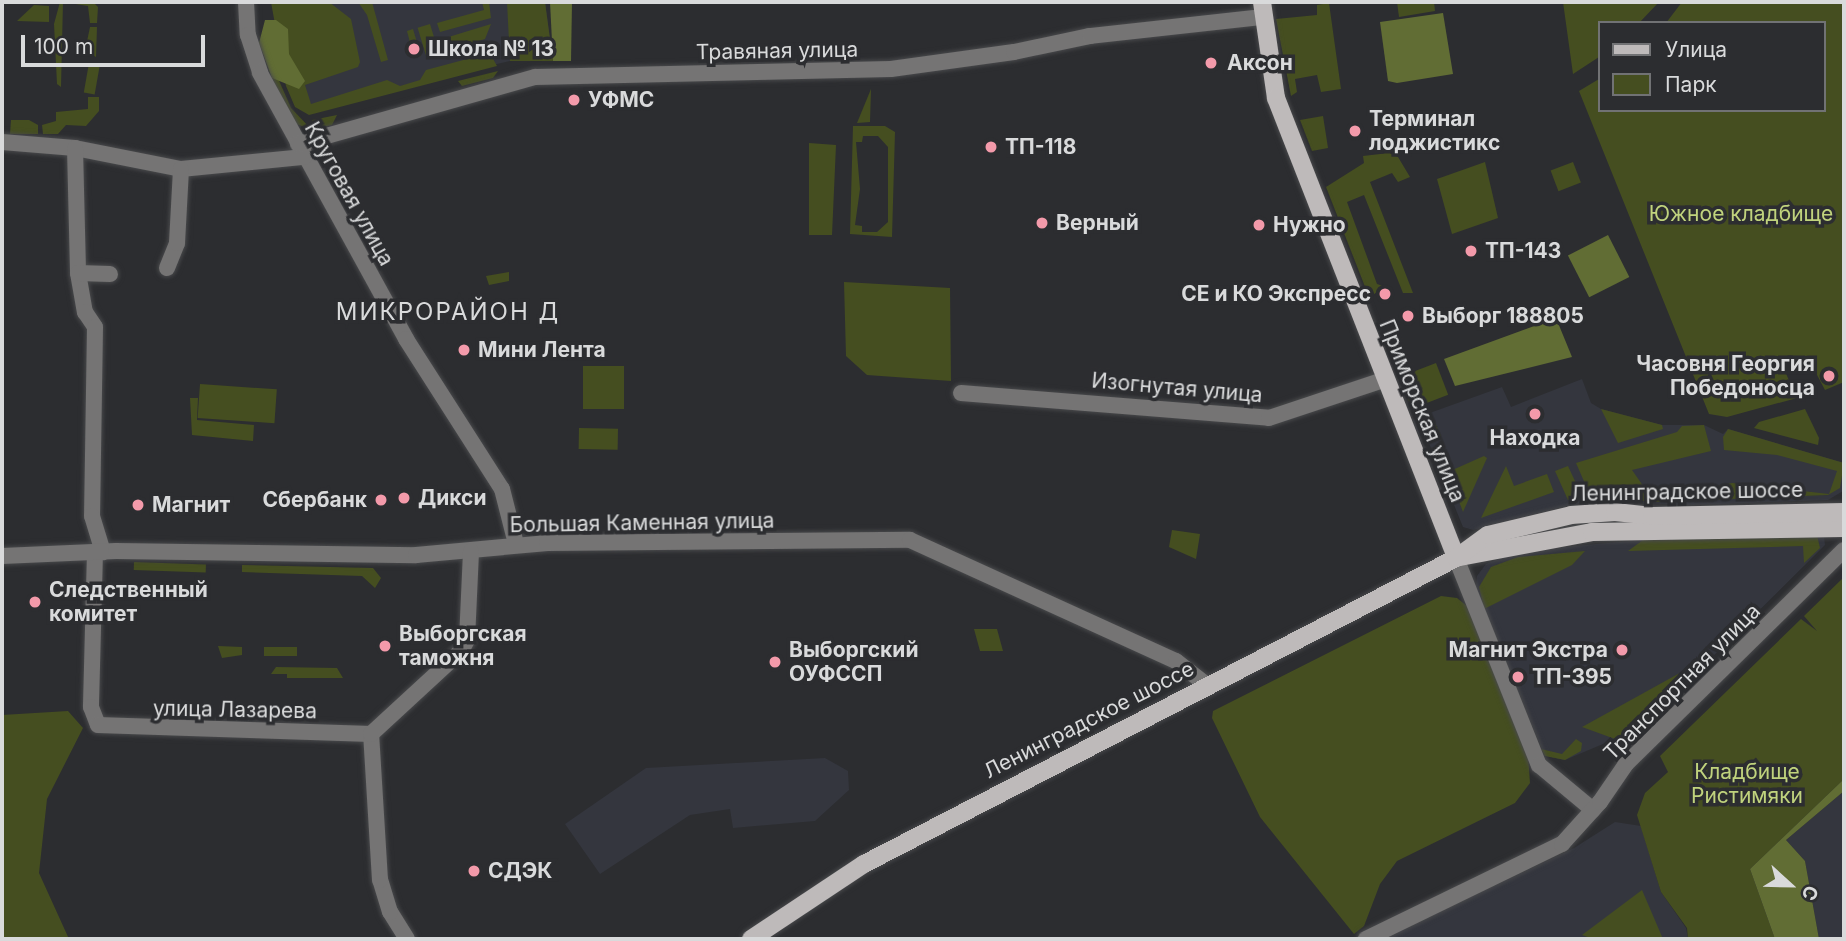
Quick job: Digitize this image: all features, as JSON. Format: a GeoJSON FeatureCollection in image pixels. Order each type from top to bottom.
{"type":"FeatureCollection","features":[{"type":"Feature","properties":{"kind":"main road","name":"Приморская улица"},"geometry":{"type":"LineString","coordinates":[[1262,10],[1276,98],[1383,380],[1456,558]]}},
{"type":"Feature","properties":{"kind":"main road","name":"Ленинградское шоссе"},"geometry":{"type":"LineString","coordinates":[[751,939],[864,864],[1456,558],[1488,535],[1571,515],[1844,512]]}},
{"type":"Feature","properties":{"kind":"main road","name":"Ленинградское шоссе"},"geometry":{"type":"LineString","coordinates":[[1456,558],[1592,532],[1844,528]]}},
{"type":"Feature","properties":{"kind":"street"},"geometry":{"type":"LineString","coordinates":[[234,2],[246,10]]}},
{"type":"Feature","properties":{"kind":"street","name":"Круговая улица"},"geometry":{"type":"LineString","coordinates":[[246,10],[260,73],[406,339],[502,489],[516,544]]}},
{"type":"Feature","properties":{"kind":"street","name":"Травяная улица"},"geometry":{"type":"LineString","coordinates":[[2,142],[75,148],[181,169],[301,151],[535,77],[891,69],[1014,52],[1090,36],[1262,10]]}},
{"type":"Feature","properties":{"kind":"street"},"geometry":{"type":"LineString","coordinates":[[75,148],[78,273],[85,312],[95,327],[92,516],[99,552]]}},
{"type":"Feature","properties":{"kind":"street"},"geometry":{"type":"LineString","coordinates":[[167,268],[177,243],[181,169]]}},
{"type":"Feature","properties":{"kind":"street"},"geometry":{"type":"LineString","coordinates":[[78,273],[110,274]]}},
{"type":"Feature","properties":{"kind":"street","name":"Изогнутая улица"},"geometry":{"type":"LineString","coordinates":[[961,393],[1269,418],[1383,380]]}},
{"type":"Feature","properties":{"kind":"street","name":"Большая Каменная улица"},"geometry":{"type":"LineString","coordinates":[[2,556],[99,552],[416,555],[516,544],[910,540],[1176,661],[1207,685]]}},
{"type":"Feature","properties":{"kind":"street","name":"Транспортная улица"},"geometry":{"type":"LineString","coordinates":[[1366,939],[1562,844],[1593,810],[1626,764],[1844,550]]}},
{"type":"Feature","properties":{"kind":"street"},"geometry":{"type":"LineString","coordinates":[[407,939],[390,912],[380,880],[371,734],[467,640],[471,551]]}},
{"type":"Feature","properties":{"kind":"street","name":"улица Лазарева"},"geometry":{"type":"LineString","coordinates":[[99,552],[91,707],[98,725],[371,734]]}},
{"type":"Feature","properties":{"kind":"street","name":"Приморская улица"},"geometry":{"type":"LineString","coordinates":[[1456,558],[1539,765],[1593,810]]}},
{"type":"Feature","properties":{"kind":"shaded area","name":"Школа № 13"},"geometry":{"type":"Polygon","coordinates":[[[271,2],[545,2],[553,61],[510,61],[305,108],[271,2]]]}},
{"type":"Feature","properties":{"kind":"shaded area"},"geometry":{"type":"Polygon","coordinates":[[[1582,379],[1591,403],[1601,409],[1662,425],[1704,425],[1723,434],[1728,429],[1844,463],[1843,491],[1828,500],[1694,505],[1587,501],[1473,530],[1463,527],[1428,441],[1416,431],[1413,419],[1502,387],[1511,407],[1582,379]]]}},
{"type":"Feature","properties":{"kind":"shaded area"},"geometry":{"type":"Polygon","coordinates":[[[1642,535],[1824,536],[1825,545],[1641,728],[1565,760],[1545,756],[1475,594],[1477,576],[1486,564],[1518,551],[1630,541],[1642,535]]]}},
{"type":"Feature","properties":{"kind":"shaded area"},"geometry":{"type":"Polygon","coordinates":[[[825,758],[848,771],[849,790],[815,821],[733,828],[730,809],[690,815],[600,874],[565,824],[646,768],[825,758]]]}},
{"type":"Feature","properties":{"kind":"shaded area"},"geometry":{"type":"Polygon","coordinates":[[[1844,791],[1844,939],[1819,939],[1805,861],[1786,840],[1844,791]]]}},
{"type":"Feature","properties":{"kind":"shaded area"},"geometry":{"type":"Polygon","coordinates":[[[1615,822],[1641,826],[1661,892],[1686,928],[1688,939],[1382,939],[1574,848],[1615,822]]]}},
{"type":"Feature","properties":{"kind":"green space"},"geometry":{"type":"Polygon","coordinates":[[[60,2],[63,2],[61,87],[57,84],[54,24],[60,2]]]}},
{"type":"Feature","properties":{"kind":"green space"},"geometry":{"type":"Polygon","coordinates":[[[63,2],[93,2],[98,7],[97,23],[90,23],[88,6],[63,2]]]}},
{"type":"Feature","properties":{"kind":"green space"},"geometry":{"type":"Polygon","coordinates":[[[271,2],[329,2],[351,19],[360,62],[358,67],[305,85],[311,104],[387,80],[400,86],[420,80],[426,70],[482,55],[492,57],[497,66],[309,115],[295,107],[286,86],[271,2]]]}},
{"type":"Feature","properties":{"kind":"green space"},"geometry":{"type":"Polygon","coordinates":[[[358,2],[372,2],[388,60],[381,62],[367,15],[358,2]]]}},
{"type":"Feature","properties":{"kind":"green space"},"geometry":{"type":"Polygon","coordinates":[[[482,2],[489,2],[491,18],[440,32],[437,23],[484,10],[482,2]]]}},
{"type":"Feature","properties":{"kind":"green space"},"geometry":{"type":"Polygon","coordinates":[[[507,2],[545,2],[553,61],[510,61],[507,2]]]}},
{"type":"Feature","properties":{"kind":"green space"},"geometry":{"type":"Polygon","coordinates":[[[550,2],[572,2],[571,61],[553,61],[550,2]]]}},
{"type":"Feature","properties":{"kind":"green space"},"geometry":{"type":"Polygon","coordinates":[[[1397,2],[1434,2],[1435,11],[1399,17],[1397,2]]]}},
{"type":"Feature","properties":{"kind":"green space"},"geometry":{"type":"Polygon","coordinates":[[[1563,2],[1659,2],[1641,21],[1598,21],[1598,58],[1573,74],[1563,2]]]}},
{"type":"Feature","properties":{"kind":"green space","name":"Южное кладбище"},"geometry":{"type":"Polygon","coordinates":[[[1682,2],[1844,2],[1844,382],[1825,390],[1807,356],[1783,367],[1797,398],[1727,417],[1709,414],[1579,91],[1598,80],[1598,112],[1825,112],[1825,21],[1668,21],[1682,2]]]}},
{"type":"Feature","properties":{"kind":"green space"},"geometry":{"type":"Polygon","coordinates":[[[1329,3],[1341,89],[1321,92],[1317,75],[1295,79],[1297,92],[1291,96],[1276,19],[1317,15],[1317,5],[1329,3]]]}},
{"type":"Feature","properties":{"kind":"green space"},"geometry":{"type":"Polygon","coordinates":[[[34,5],[49,6],[49,22],[17,21],[34,5]]]}},
{"type":"Feature","properties":{"kind":"green space"},"geometry":{"type":"Polygon","coordinates":[[[1443,13],[1453,74],[1397,83],[1388,81],[1380,22],[1443,13]]]}},
{"type":"Feature","properties":{"kind":"green space"},"geometry":{"type":"Polygon","coordinates":[[[265,20],[276,20],[288,29],[289,54],[305,81],[299,89],[272,78],[259,43],[265,20]]]}},
{"type":"Feature","properties":{"kind":"green space"},"geometry":{"type":"Polygon","coordinates":[[[430,24],[439,53],[426,56],[418,28],[430,24]]]}},
{"type":"Feature","properties":{"kind":"green space"},"geometry":{"type":"Polygon","coordinates":[[[491,24],[485,39],[446,51],[442,39],[491,24]]]}},
{"type":"Feature","properties":{"kind":"green space"},"geometry":{"type":"Polygon","coordinates":[[[90,27],[97,27],[96,57],[85,51],[90,27]]]}},
{"type":"Feature","properties":{"kind":"green space"},"geometry":{"type":"Polygon","coordinates":[[[413,29],[421,56],[414,58],[407,31],[413,29]]]}},
{"type":"Feature","properties":{"kind":"green space"},"geometry":{"type":"Polygon","coordinates":[[[259,35],[291,108],[311,129],[296,124],[272,78],[259,35]]]}},
{"type":"Feature","properties":{"kind":"green space"},"geometry":{"type":"Polygon","coordinates":[[[89,63],[100,65],[95,94],[84,93],[89,63]]]}},
{"type":"Feature","properties":{"kind":"green space"},"geometry":{"type":"Polygon","coordinates":[[[498,71],[493,78],[462,86],[458,81],[498,71]]]}},
{"type":"Feature","properties":{"kind":"green space"},"geometry":{"type":"Polygon","coordinates":[[[871,89],[870,122],[857,123],[871,89]]]}},
{"type":"Feature","properties":{"kind":"green space"},"geometry":{"type":"Polygon","coordinates":[[[88,97],[99,97],[99,111],[86,126],[66,125],[58,134],[43,134],[42,125],[56,121],[56,112],[88,109],[88,97]]]}},
{"type":"Feature","properties":{"kind":"green space"},"geometry":{"type":"Polygon","coordinates":[[[337,115],[332,125],[315,129],[312,120],[337,115]]]}},
{"type":"Feature","properties":{"kind":"green space"},"geometry":{"type":"Polygon","coordinates":[[[1323,116],[1328,148],[1312,151],[1300,120],[1323,116]]]}},
{"type":"Feature","properties":{"kind":"green space"},"geometry":{"type":"Polygon","coordinates":[[[11,120],[29,120],[38,125],[38,134],[10,134],[11,120]]]}},
{"type":"Feature","properties":{"kind":"green space"},"geometry":{"type":"Polygon","coordinates":[[[853,126],[885,126],[895,132],[892,237],[850,234],[853,126]],[[863,136],[862,142],[856,142],[860,189],[855,225],[862,226],[862,232],[877,232],[888,222],[888,147],[878,136],[863,136]]]}},
{"type":"Feature","properties":{"kind":"green space"},"geometry":{"type":"Polygon","coordinates":[[[809,143],[836,145],[832,235],[809,235],[809,143]]]}},
{"type":"Feature","properties":{"kind":"green space"},"geometry":{"type":"Polygon","coordinates":[[[1389,153],[1398,157],[1410,177],[1398,182],[1392,173],[1370,182],[1413,293],[1403,293],[1364,195],[1347,202],[1377,284],[1386,287],[1369,297],[1326,187],[1364,163],[1363,156],[1389,153]]]}},
{"type":"Feature","properties":{"kind":"green space"},"geometry":{"type":"Polygon","coordinates":[[[1485,162],[1498,218],[1452,234],[1437,179],[1485,162]]]}},
{"type":"Feature","properties":{"kind":"green space"},"geometry":{"type":"Polygon","coordinates":[[[1573,162],[1581,183],[1558,191],[1551,171],[1573,162]]]}},
{"type":"Feature","properties":{"kind":"green space"},"geometry":{"type":"Polygon","coordinates":[[[1608,235],[1629,277],[1589,297],[1568,255],[1608,235]]]}},
{"type":"Feature","properties":{"kind":"green space"},"geometry":{"type":"Polygon","coordinates":[[[509,272],[509,281],[489,285],[486,276],[509,272]]]}},
{"type":"Feature","properties":{"kind":"green space"},"geometry":{"type":"Polygon","coordinates":[[[844,282],[950,288],[951,381],[867,375],[846,356],[844,282]]]}},
{"type":"Feature","properties":{"kind":"green space"},"geometry":{"type":"Polygon","coordinates":[[[1556,318],[1572,357],[1455,386],[1444,359],[1556,318]]]}},
{"type":"Feature","properties":{"kind":"green space"},"geometry":{"type":"Polygon","coordinates":[[[1436,363],[1448,395],[1412,409],[1400,377],[1436,363]]]}},
{"type":"Feature","properties":{"kind":"green space"},"geometry":{"type":"Polygon","coordinates":[[[583,366],[624,366],[624,409],[583,409],[583,366]]]}},
{"type":"Feature","properties":{"kind":"green space"},"geometry":{"type":"Polygon","coordinates":[[[200,384],[277,389],[274,423],[198,418],[200,384]]]}},
{"type":"Feature","properties":{"kind":"green space"},"geometry":{"type":"Polygon","coordinates":[[[190,398],[198,398],[197,420],[254,425],[253,441],[192,435],[190,398]]]}},
{"type":"Feature","properties":{"kind":"green space"},"geometry":{"type":"Polygon","coordinates":[[[1601,409],[1662,425],[1663,429],[1618,443],[1601,409]]]}},
{"type":"Feature","properties":{"kind":"green space"},"geometry":{"type":"Polygon","coordinates":[[[1805,409],[1819,438],[1818,445],[1754,428],[1759,422],[1805,409]]]}},
{"type":"Feature","properties":{"kind":"green space"},"geometry":{"type":"Polygon","coordinates":[[[1430,412],[1441,436],[1434,439],[1416,416],[1430,412]]]}},
{"type":"Feature","properties":{"kind":"green space"},"geometry":{"type":"Polygon","coordinates":[[[1704,425],[1711,451],[1632,470],[1653,500],[1732,483],[1829,494],[1837,471],[1777,455],[1724,450],[1723,437],[1728,429],[1844,463],[1840,488],[1828,495],[1652,502],[1590,495],[1576,463],[1677,432],[1682,426],[1704,425]]]}},
{"type":"Feature","properties":{"kind":"green space"},"geometry":{"type":"Polygon","coordinates":[[[579,428],[618,429],[618,450],[579,449],[579,428]]]}},
{"type":"Feature","properties":{"kind":"green space"},"geometry":{"type":"Polygon","coordinates":[[[1484,456],[1487,458],[1463,512],[1448,472],[1484,456]]]}},
{"type":"Feature","properties":{"kind":"green space"},"geometry":{"type":"Polygon","coordinates":[[[1506,466],[1514,486],[1547,474],[1554,492],[1481,518],[1506,466]]]}},
{"type":"Feature","properties":{"kind":"green space"},"geometry":{"type":"Polygon","coordinates":[[[1568,466],[1581,497],[1568,500],[1555,471],[1568,466]]]}},
{"type":"Feature","properties":{"kind":"green space"},"geometry":{"type":"Polygon","coordinates":[[[1172,530],[1200,534],[1196,559],[1169,547],[1172,530]]]}},
{"type":"Feature","properties":{"kind":"green space"},"geometry":{"type":"Polygon","coordinates":[[[1817,535],[1820,548],[1804,563],[1803,546],[1628,551],[1643,540],[1817,535]]]}},
{"type":"Feature","properties":{"kind":"green space"},"geometry":{"type":"Polygon","coordinates":[[[1585,551],[1572,565],[1484,609],[1479,587],[1491,567],[1518,557],[1585,551]]]}},
{"type":"Feature","properties":{"kind":"green space"},"geometry":{"type":"Polygon","coordinates":[[[134,562],[206,565],[206,573],[134,570],[134,562]]]}},
{"type":"Feature","properties":{"kind":"green space"},"geometry":{"type":"Polygon","coordinates":[[[242,565],[373,568],[381,578],[375,588],[362,576],[242,572],[242,565]]]}},
{"type":"Feature","properties":{"kind":"green space","name":"Кладбище Ристимяки"},"geometry":{"type":"Polygon","coordinates":[[[1844,577],[1844,779],[1750,869],[1775,939],[1688,939],[1687,928],[1661,892],[1637,815],[1645,793],[1668,772],[1660,756],[1801,619],[1817,631],[1804,616],[1844,577]]]}},
{"type":"Feature","properties":{"kind":"green space"},"geometry":{"type":"Polygon","coordinates":[[[1441,596],[1457,598],[1467,606],[1528,754],[1530,783],[1515,803],[1397,861],[1380,884],[1364,926],[1354,934],[1260,817],[1212,718],[1213,711],[1441,596]]]}},
{"type":"Feature","properties":{"kind":"green space"},"geometry":{"type":"Polygon","coordinates":[[[974,629],[997,629],[1003,651],[980,651],[974,629]]]}},
{"type":"Feature","properties":{"kind":"green space"},"geometry":{"type":"Polygon","coordinates":[[[218,646],[242,647],[242,655],[222,658],[218,646]]]}},
{"type":"Feature","properties":{"kind":"green space"},"geometry":{"type":"Polygon","coordinates":[[[264,647],[297,647],[297,656],[264,656],[264,647]]]}},
{"type":"Feature","properties":{"kind":"green space"},"geometry":{"type":"Polygon","coordinates":[[[1707,658],[1710,661],[1641,728],[1615,739],[1582,727],[1707,658]]]}},
{"type":"Feature","properties":{"kind":"green space"},"geometry":{"type":"Polygon","coordinates":[[[276,667],[337,668],[343,678],[287,678],[287,674],[271,674],[276,667]]]}},
{"type":"Feature","properties":{"kind":"green space"},"geometry":{"type":"Polygon","coordinates":[[[68,711],[83,728],[47,799],[39,873],[69,939],[2,939],[2,715],[68,711]]]}},
{"type":"Feature","properties":{"kind":"green space"},"geometry":{"type":"Polygon","coordinates":[[[1576,739],[1582,743],[1581,751],[1565,760],[1545,756],[1541,749],[1562,754],[1576,739]]]}},
{"type":"Feature","properties":{"kind":"green space"},"geometry":{"type":"Polygon","coordinates":[[[1844,779],[1844,791],[1786,840],[1805,861],[1819,939],[1775,939],[1750,869],[1844,779]]]}},
{"type":"Feature","properties":{"kind":"green space"},"geometry":{"type":"Polygon","coordinates":[[[1642,890],[1663,939],[1593,939],[1582,935],[1642,890]]]}},
{"type":"Feature","properties":{"kind":"place","name":"Школа № 13"},"geometry":{"type":"Point","coordinates":[414,49]}},
{"type":"Feature","properties":{"kind":"place","name":"Аксон"},"geometry":{"type":"Point","coordinates":[1211,63]}},
{"type":"Feature","properties":{"kind":"place","name":"УФМС"},"geometry":{"type":"Point","coordinates":[574,100]}},
{"type":"Feature","properties":{"kind":"place","name":"Терминал лоджистикс"},"geometry":{"type":"Point","coordinates":[1355,131]}},
{"type":"Feature","properties":{"kind":"place","name":"ТП-118"},"geometry":{"type":"Point","coordinates":[991,147]}},
{"type":"Feature","properties":{"kind":"place","name":"Верный"},"geometry":{"type":"Point","coordinates":[1042,223]}},
{"type":"Feature","properties":{"kind":"place","name":"Нужно"},"geometry":{"type":"Point","coordinates":[1259,225]}},
{"type":"Feature","properties":{"kind":"place","name":"ТП-143"},"geometry":{"type":"Point","coordinates":[1471,251]}},
{"type":"Feature","properties":{"kind":"place","name":"CE и КО Экспресс"},"geometry":{"type":"Point","coordinates":[1385,294]}},
{"type":"Feature","properties":{"kind":"place","name":"Выборг 188805"},"geometry":{"type":"Point","coordinates":[1408,316]}},
{"type":"Feature","properties":{"kind":"place","name":"Мини Лента"},"geometry":{"type":"Point","coordinates":[464,350]}},
{"type":"Feature","properties":{"kind":"place","name":"Часовня Георгия Победоносца"},"geometry":{"type":"Point","coordinates":[1829,376]}},
{"type":"Feature","properties":{"kind":"place","name":"Находка"},"geometry":{"type":"Point","coordinates":[1535,414]}},
{"type":"Feature","properties":{"kind":"place","name":"Дикси"},"geometry":{"type":"Point","coordinates":[404,498]}},
{"type":"Feature","properties":{"kind":"place","name":"Сбербанк"},"geometry":{"type":"Point","coordinates":[381,500]}},
{"type":"Feature","properties":{"kind":"place","name":"Магнит"},"geometry":{"type":"Point","coordinates":[138,505]}},
{"type":"Feature","properties":{"kind":"place","name":"Следственный комитет"},"geometry":{"type":"Point","coordinates":[35,602]}},
{"type":"Feature","properties":{"kind":"place","name":"Выборгская таможня"},"geometry":{"type":"Point","coordinates":[385,646]}},
{"type":"Feature","properties":{"kind":"place","name":"Магнит Экстра"},"geometry":{"type":"Point","coordinates":[1622,650]}},
{"type":"Feature","properties":{"kind":"place","name":"Выборгский ОУФССП"},"geometry":{"type":"Point","coordinates":[775,662]}},
{"type":"Feature","properties":{"kind":"place","name":"ТП-395"},"geometry":{"type":"Point","coordinates":[1518,677]}},
{"type":"Feature","properties":{"kind":"place","name":"СДЭК"},"geometry":{"type":"Point","coordinates":[474,871]}},
{"type":"Feature","properties":{"kind":"district","name":"МИКРОРАЙОН Д"},"geometry":{"type":"Point","coordinates":[448,312]}}]}
